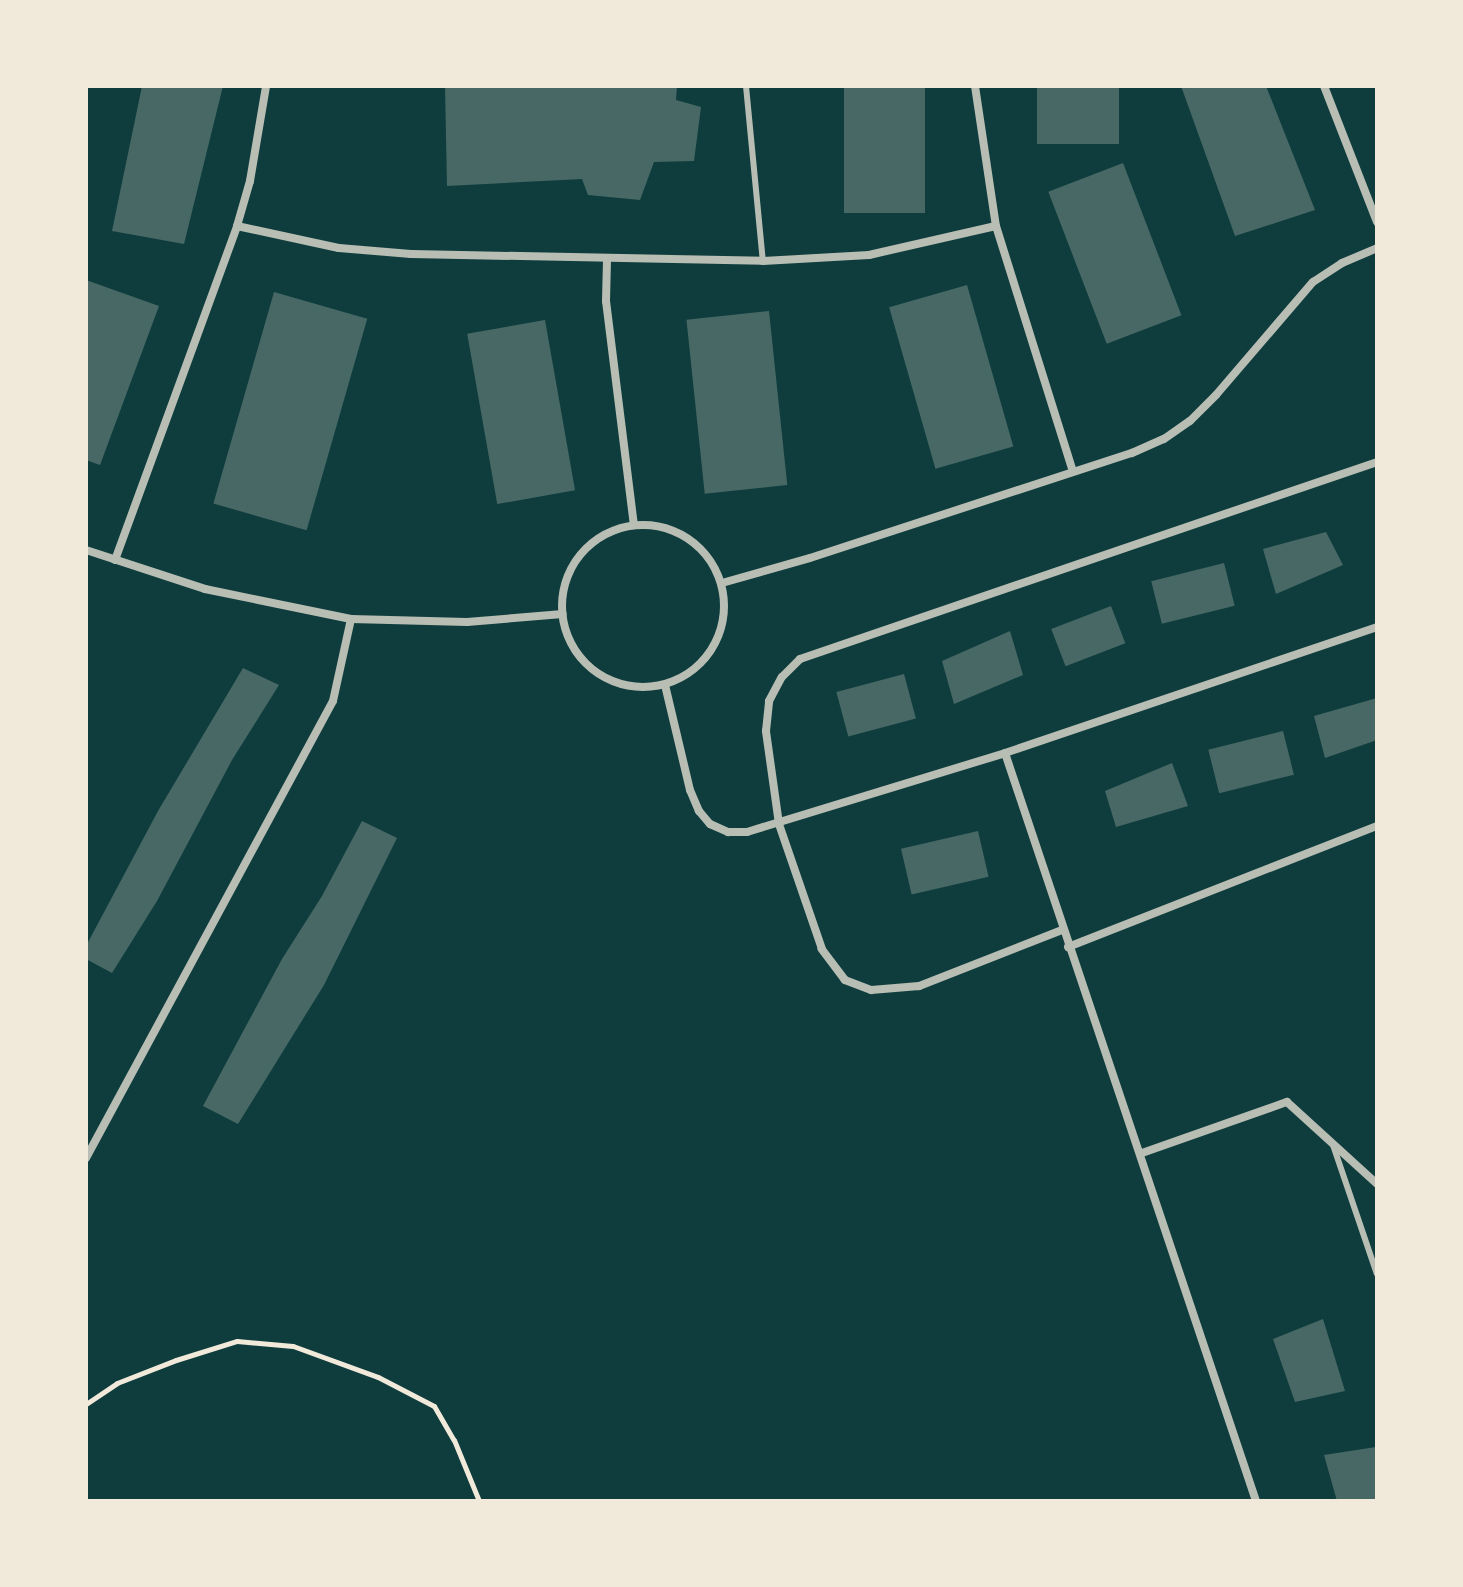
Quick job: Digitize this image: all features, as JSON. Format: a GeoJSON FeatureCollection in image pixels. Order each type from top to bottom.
{"type":"FeatureCollection","features":[{"type":"Feature","properties":{"kind":"street"},"geometry":{"type":"LineString","coordinates":[[115,560],[237,226],[250,181],[266,86]]}},
{"type":"Feature","properties":{"kind":"street"},"geometry":{"type":"LineString","coordinates":[[975,86],[996,226],[1073,471]]}},
{"type":"Feature","properties":{"kind":"street"},"geometry":{"type":"LineString","coordinates":[[1324,86],[1377,222]]}},
{"type":"Feature","properties":{"kind":"street"},"geometry":{"type":"LineString","coordinates":[[237,226],[339,248],[411,254],[763,261],[869,255],[996,226]]}},
{"type":"Feature","properties":{"kind":"street"},"geometry":{"type":"LineString","coordinates":[[722,583],[810,558],[1143,448],[1190,421],[1313,282],[1342,263],[1377,248]]}},
{"type":"Feature","properties":{"kind":"street"},"geometry":{"type":"LineString","coordinates":[[607,260],[606,301],[634,525]]}},
{"type":"Feature","properties":{"kind":"street"},"geometry":{"type":"LineString","coordinates":[[1062,930],[919,986],[871,990],[845,980],[822,949],[779,824],[766,731],[769,701],[782,677],[800,659],[1377,462]]}},
{"type":"Feature","properties":{"kind":"street"},"geometry":{"type":"LineString","coordinates":[[653,524],[683,534],[708,554],[722,583],[725,615],[715,646],[694,670],[665,685],[634,687],[603,677],[579,657],[564,628],[562,596],[572,565],[592,541],[621,526],[653,524]]}},
{"type":"Feature","properties":{"kind":"street"},"geometry":{"type":"LineString","coordinates":[[86,550],[219,593],[351,619],[467,622],[563,614]]}},
{"type":"Feature","properties":{"kind":"street"},"geometry":{"type":"LineString","coordinates":[[86,1158],[333,701],[351,619]]}},
{"type":"Feature","properties":{"kind":"street"},"geometry":{"type":"LineString","coordinates":[[665,685],[690,790],[699,811],[710,824],[728,832],[747,832],[1005,753],[1377,627]]}},
{"type":"Feature","properties":{"kind":"street"},"geometry":{"type":"LineString","coordinates":[[1005,753],[1062,930],[1142,1153],[1256,1501]]}},
{"type":"Feature","properties":{"kind":"street"},"geometry":{"type":"LineString","coordinates":[[1068,947],[1377,826]]}},
{"type":"Feature","properties":{"kind":"street"},"geometry":{"type":"LineString","coordinates":[[1142,1153],[1287,1102],[1377,1184]]}},
{"type":"Feature","properties":{"kind":"lane"},"geometry":{"type":"LineString","coordinates":[[746,86],[763,261]]}},
{"type":"Feature","properties":{"kind":"lane"},"geometry":{"type":"LineString","coordinates":[[1333,1145],[1377,1274]]}},
{"type":"Feature","properties":{"kind":"path"},"geometry":{"type":"LineString","coordinates":[[86,1404],[117,1383],[237,1341],[293,1346],[378,1377],[434,1406],[454,1440],[479,1501]]}},
{"type":"Feature","properties":{"kind":"building"},"geometry":{"type":"Polygon","coordinates":[[[142,86],[223,86],[184,244],[112,231],[142,86]]]}},
{"type":"Feature","properties":{"kind":"building"},"geometry":{"type":"Polygon","coordinates":[[[445,86],[677,86],[676,100],[701,107],[694,161],[654,162],[640,200],[588,195],[582,179],[447,186],[445,86]]]}},
{"type":"Feature","properties":{"kind":"building"},"geometry":{"type":"Polygon","coordinates":[[[844,86],[925,86],[925,213],[844,213],[844,86]]]}},
{"type":"Feature","properties":{"kind":"building"},"geometry":{"type":"Polygon","coordinates":[[[1037,86],[1119,86],[1119,144],[1037,144],[1037,86]]]}},
{"type":"Feature","properties":{"kind":"building"},"geometry":{"type":"Polygon","coordinates":[[[1181,86],[1266,86],[1315,210],[1235,236],[1181,86]]]}},
{"type":"Feature","properties":{"kind":"building"},"geometry":{"type":"Polygon","coordinates":[[[1123,163],[1181,315],[1107,344],[1048,192],[1123,163]]]}},
{"type":"Feature","properties":{"kind":"building"},"geometry":{"type":"Polygon","coordinates":[[[86,280],[159,306],[100,465],[86,460],[86,280]]]}},
{"type":"Feature","properties":{"kind":"building"},"geometry":{"type":"Polygon","coordinates":[[[967,285],[1013,446],[935,469],[889,307],[967,285]]]}},
{"type":"Feature","properties":{"kind":"building"},"geometry":{"type":"Polygon","coordinates":[[[274,292],[367,319],[307,530],[213,503],[274,292]]]}},
{"type":"Feature","properties":{"kind":"building"},"geometry":{"type":"Polygon","coordinates":[[[769,311],[787,485],[705,494],[686,320],[769,311]]]}},
{"type":"Feature","properties":{"kind":"building"},"geometry":{"type":"Polygon","coordinates":[[[545,320],[575,490],[497,504],[467,334],[545,320]]]}},
{"type":"Feature","properties":{"kind":"building"},"geometry":{"type":"Polygon","coordinates":[[[1326,532],[1343,565],[1276,594],[1263,549],[1326,532]]]}},
{"type":"Feature","properties":{"kind":"building"},"geometry":{"type":"Polygon","coordinates":[[[1224,563],[1235,606],[1162,624],[1151,581],[1224,563]]]}},
{"type":"Feature","properties":{"kind":"building"},"geometry":{"type":"Polygon","coordinates":[[[1111,606],[1125,643],[1066,666],[1051,629],[1111,606]]]}},
{"type":"Feature","properties":{"kind":"building"},"geometry":{"type":"Polygon","coordinates":[[[1010,631],[1023,675],[954,704],[942,661],[1010,631]]]}},
{"type":"Feature","properties":{"kind":"building"},"geometry":{"type":"Polygon","coordinates":[[[243,668],[279,685],[232,760],[157,901],[112,973],[86,959],[86,946],[158,811],[243,668]]]}},
{"type":"Feature","properties":{"kind":"building"},"geometry":{"type":"Polygon","coordinates":[[[904,674],[916,718],[848,737],[836,692],[904,674]]]}},
{"type":"Feature","properties":{"kind":"building"},"geometry":{"type":"Polygon","coordinates":[[[1377,698],[1377,740],[1325,758],[1314,716],[1377,698]]]}},
{"type":"Feature","properties":{"kind":"building"},"geometry":{"type":"Polygon","coordinates":[[[1283,731],[1294,775],[1219,793],[1208,750],[1283,731]]]}},
{"type":"Feature","properties":{"kind":"building"},"geometry":{"type":"Polygon","coordinates":[[[1172,763],[1188,806],[1116,827],[1105,791],[1172,763]]]}},
{"type":"Feature","properties":{"kind":"building"},"geometry":{"type":"Polygon","coordinates":[[[362,821],[397,838],[324,985],[238,1124],[203,1106],[282,959],[322,896],[362,821]]]}},
{"type":"Feature","properties":{"kind":"building"},"geometry":{"type":"Polygon","coordinates":[[[978,831],[989,877],[912,895],[901,849],[978,831]]]}},
{"type":"Feature","properties":{"kind":"building"},"geometry":{"type":"Polygon","coordinates":[[[1323,1319],[1345,1391],[1295,1402],[1273,1339],[1323,1319]]]}},
{"type":"Feature","properties":{"kind":"building"},"geometry":{"type":"Polygon","coordinates":[[[1376,1447],[1377,1501],[1337,1501],[1324,1455],[1376,1447]]]}}]}
